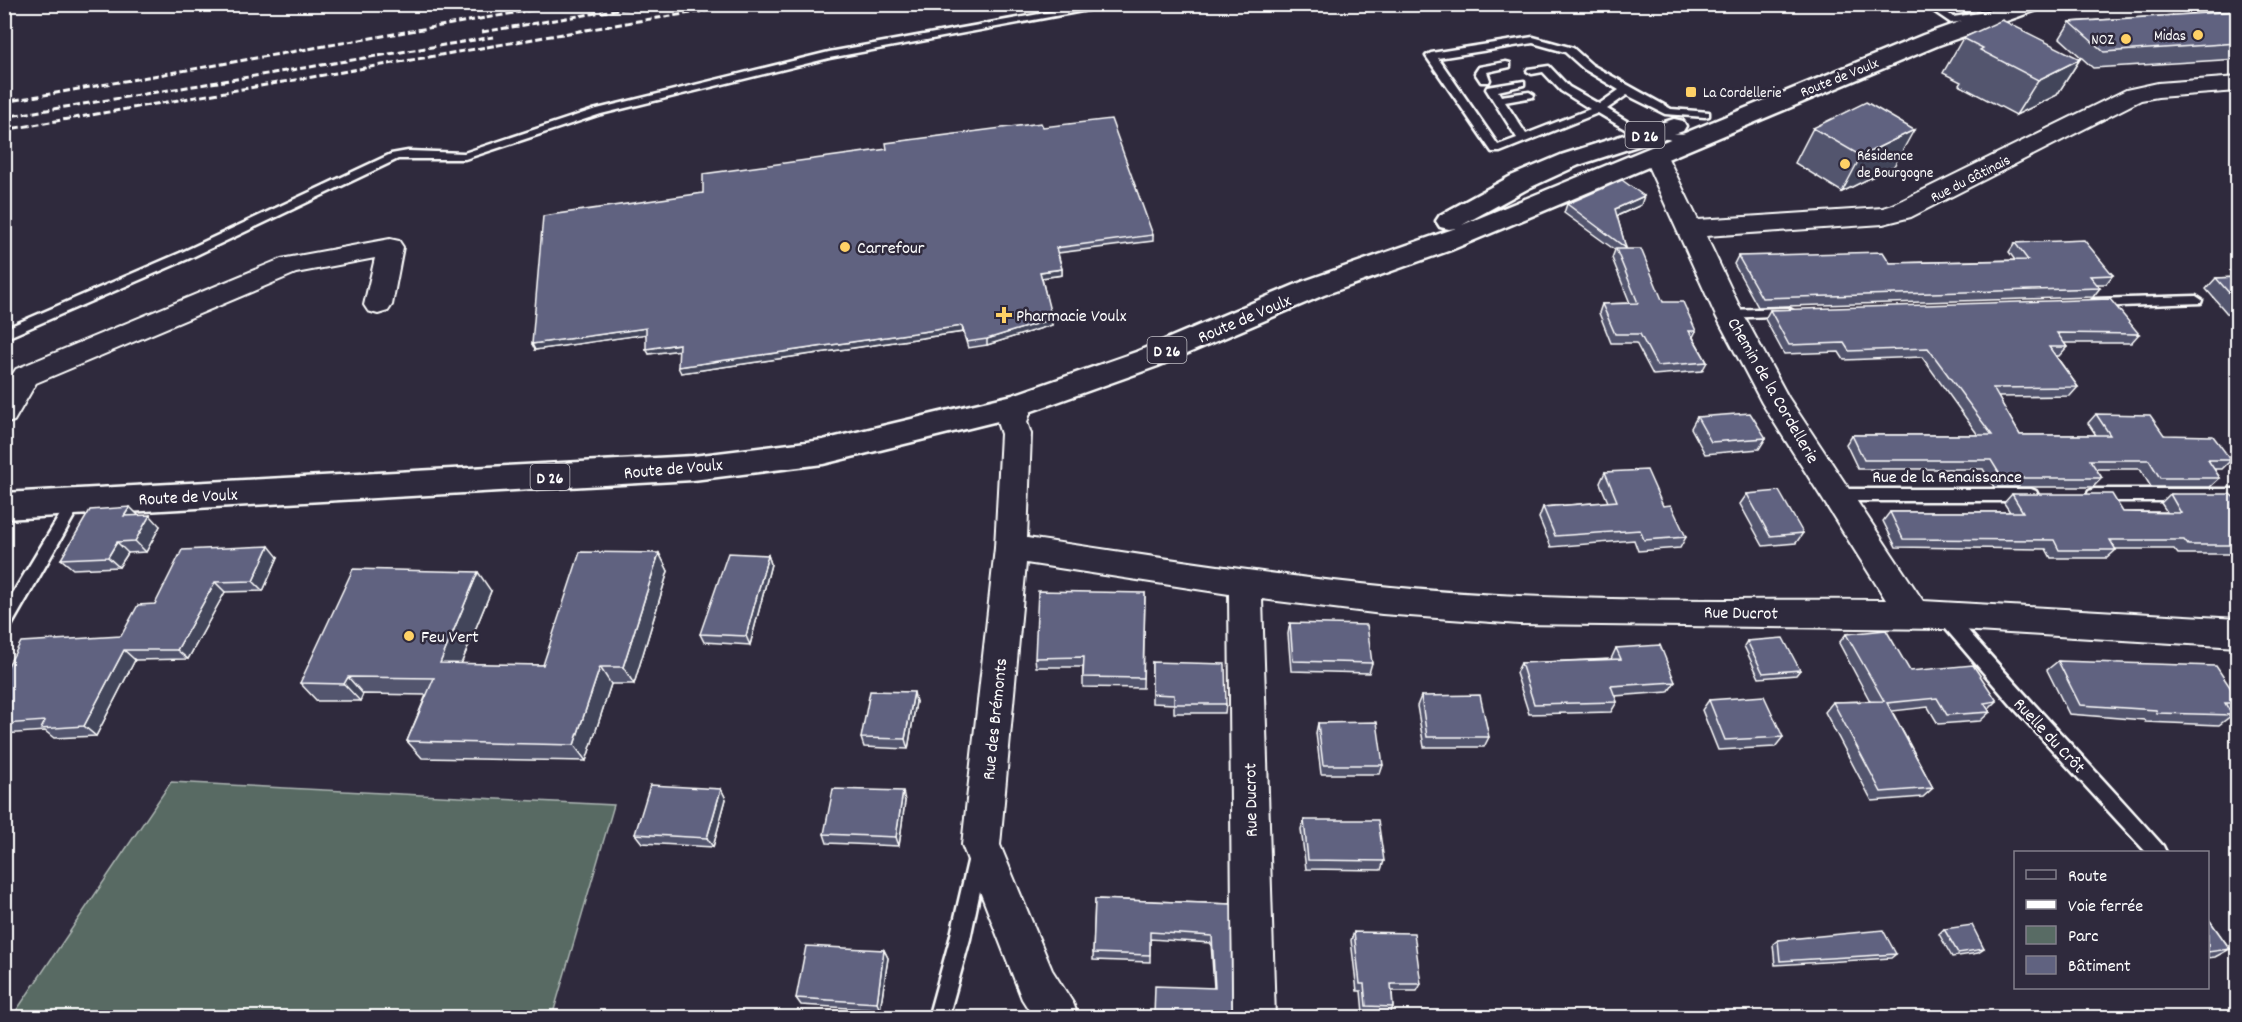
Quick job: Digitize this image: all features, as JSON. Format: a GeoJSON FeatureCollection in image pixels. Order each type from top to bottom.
{"type":"FeatureCollection","features":[{"type":"Feature","properties":{"kind":"main road","name":"Route de Voulx"},"geometry":{"type":"LineString","coordinates":[[1649,145],[1695,137],[1931,40],[2027,6]]}},
{"type":"Feature","properties":{"kind":"main road","name":"Route de Voulx"},"geometry":{"type":"LineString","coordinates":[[4,506],[693,468],[823,452],[1018,405],[1147,359],[1314,288],[1441,244],[1649,145],[1705,114],[1893,45],[1946,12],[1980,7]]}},
{"type":"Feature","properties":{"kind":"street","name":"Rue du Gâtinais"},"geometry":{"type":"LineString","coordinates":[[1690,230],[1873,217],[1902,211],[2134,94],[2238,84]]}},
{"type":"Feature","properties":{"kind":"street","name":"Chemin de la Cordellerie"},"geometry":{"type":"LineString","coordinates":[[1649,145],[1729,314],[1777,403],[1836,495],[1929,615]]}},
{"type":"Feature","properties":{"kind":"street"},"geometry":{"type":"LineString","coordinates":[[4,413],[26,376],[290,265],[390,247],[378,305]]}},
{"type":"Feature","properties":{"kind":"street","name":"Rue des Brémonts"},"geometry":{"type":"LineString","coordinates":[[1018,405],[1012,422],[1016,434],[1011,548],[981,845],[1037,984],[1058,1017]]}},
{"type":"Feature","properties":{"kind":"street","name":"Rue Ducrot"},"geometry":{"type":"LineString","coordinates":[[1011,548],[1245,583],[1382,600],[1519,610],[1929,615],[2238,633]]}},
{"type":"Feature","properties":{"kind":"street","name":"Rue Ducrot"},"geometry":{"type":"LineString","coordinates":[[1245,583],[1254,1017]]}},
{"type":"Feature","properties":{"kind":"lane"},"geometry":{"type":"LineString","coordinates":[[4,335],[184,256],[395,156],[408,154],[465,156],[597,112],[829,55],[1115,4]]}},
{"type":"Feature","properties":{"kind":"lane"},"geometry":{"type":"LineString","coordinates":[[1928,4],[1946,12],[2027,6]]}},
{"type":"Feature","properties":{"kind":"lane"},"geometry":{"type":"LineString","coordinates":[[1931,40],[1933,34],[1953,25],[1946,12]]}},
{"type":"Feature","properties":{"kind":"lane"},"geometry":{"type":"LineString","coordinates":[[1626,90],[1599,109],[1496,150],[1431,56],[1533,40],[1569,50],[1588,67],[1669,112],[1705,114]]}},
{"type":"Feature","properties":{"kind":"lane"},"geometry":{"type":"LineString","coordinates":[[1554,77],[1532,71],[1545,68],[1554,77],[1565,89],[1599,109],[1649,145]]}},
{"type":"Feature","properties":{"kind":"lane"},"geometry":{"type":"LineString","coordinates":[[1488,84],[1513,74],[1483,69],[1480,73],[1523,138]]}},
{"type":"Feature","properties":{"kind":"lane"},"geometry":{"type":"LineString","coordinates":[[1549,91],[1565,89]]}},
{"type":"Feature","properties":{"kind":"lane"},"geometry":{"type":"LineString","coordinates":[[1500,100],[1529,95]]}},
{"type":"Feature","properties":{"kind":"lane"},"geometry":{"type":"LineString","coordinates":[[2079,303],[2196,300]]}},
{"type":"Feature","properties":{"kind":"lane"},"geometry":{"type":"LineString","coordinates":[[1729,314],[1798,312]]}},
{"type":"Feature","properties":{"kind":"lane","name":"Rue de la Renaissance"},"geometry":{"type":"LineString","coordinates":[[1836,495],[2049,495]]}},
{"type":"Feature","properties":{"kind":"lane"},"geometry":{"type":"LineString","coordinates":[[2084,495],[2238,495]]}},
{"type":"Feature","properties":{"kind":"lane"},"geometry":{"type":"LineString","coordinates":[[4,623],[75,502]]}},
{"type":"Feature","properties":{"kind":"lane","name":"Ruelle du Crôt"},"geometry":{"type":"LineString","coordinates":[[1929,615],[2018,701],[2156,851]]}},
{"type":"Feature","properties":{"kind":"lane"},"geometry":{"type":"LineString","coordinates":[[938,1017],[960,939],[981,845]]}},
{"type":"Feature","properties":{"kind":"green space"},"geometry":{"type":"Polygon","coordinates":[[[171,782],[614,805],[552,1017],[12,1017],[171,782]]]}},
{"type":"Feature","properties":{"kind":"building"},"geometry":{"type":"Polygon","coordinates":[[[2238,11],[2238,43],[2104,52],[2070,22],[2238,11]]]}},
{"type":"Feature","properties":{"kind":"building"},"geometry":{"type":"Polygon","coordinates":[[[2002,20],[2080,59],[2038,80],[1980,50],[1983,48],[1963,38],[2002,20]]]}},
{"type":"Feature","properties":{"kind":"building"},"geometry":{"type":"Polygon","coordinates":[[[1866,102],[1914,130],[1861,156],[1813,128],[1866,102]]]}},
{"type":"Feature","properties":{"kind":"building","name":"Carrefour"},"geometry":{"type":"Polygon","coordinates":[[[1111,119],[1153,235],[1056,248],[1062,269],[1040,272],[1052,319],[987,339],[967,342],[962,326],[678,367],[679,344],[646,349],[646,328],[532,344],[543,216],[703,193],[703,174],[887,149],[886,143],[1041,123],[1043,127],[1111,119]]]}},
{"type":"Feature","properties":{"kind":"building"},"geometry":{"type":"Polygon","coordinates":[[[1622,180],[1644,196],[1615,209],[1626,248],[1567,204],[1622,180]]]}},
{"type":"Feature","properties":{"kind":"building"},"geometry":{"type":"Polygon","coordinates":[[[2084,240],[2113,275],[2090,276],[2100,288],[1762,298],[1738,256],[1883,252],[1890,263],[2028,260],[2015,243],[2084,240]]]}},
{"type":"Feature","properties":{"kind":"building"},"geometry":{"type":"Polygon","coordinates":[[[1616,249],[1641,249],[1663,302],[1683,302],[1696,331],[1689,331],[1707,362],[1657,366],[1640,334],[1615,334],[1602,304],[1638,303],[1616,249]]]}},
{"type":"Feature","properties":{"kind":"building"},"geometry":{"type":"Polygon","coordinates":[[[2238,277],[2238,303],[2216,278],[2238,277]]]}},
{"type":"Feature","properties":{"kind":"building"},"geometry":{"type":"Polygon","coordinates":[[[2110,299],[2139,334],[2057,333],[2067,347],[2049,347],[2078,387],[1993,388],[2020,435],[2110,435],[2096,414],[2150,415],[2164,435],[2213,436],[2231,460],[2208,460],[2220,478],[2160,478],[2149,460],[2090,460],[2102,478],[2002,478],[1991,460],[1864,460],[1852,435],[1992,435],[1928,348],[1849,351],[1844,343],[1789,345],[1770,310],[2110,299]]]}},
{"type":"Feature","properties":{"kind":"building"},"geometry":{"type":"Polygon","coordinates":[[[1750,413],[1766,438],[1711,442],[1697,417],[1750,413]]]}},
{"type":"Feature","properties":{"kind":"building"},"geometry":{"type":"Polygon","coordinates":[[[1647,470],[1663,506],[1671,505],[1686,537],[1644,540],[1640,530],[1555,536],[1543,507],[1617,501],[1605,472],[1647,470]]]}},
{"type":"Feature","properties":{"kind":"building"},"geometry":{"type":"Polygon","coordinates":[[[1779,491],[1803,533],[1770,536],[1747,494],[1779,491]]]}},
{"type":"Feature","properties":{"kind":"building"},"geometry":{"type":"Polygon","coordinates":[[[2012,494],[2112,494],[2123,512],[2181,513],[2170,494],[2230,494],[2238,501],[2238,545],[2188,545],[2184,540],[2110,540],[2116,550],[2059,550],[2054,540],[1903,539],[1890,512],[2023,512],[2012,494]]]}},
{"type":"Feature","properties":{"kind":"building"},"geometry":{"type":"Polygon","coordinates":[[[130,507],[124,516],[150,515],[135,541],[117,542],[108,557],[61,559],[90,510],[130,507]]]}},
{"type":"Feature","properties":{"kind":"building"},"geometry":{"type":"Polygon","coordinates":[[[269,546],[253,581],[215,582],[177,650],[124,650],[84,726],[41,729],[45,721],[4,724],[4,673],[21,642],[121,636],[138,605],[155,604],[182,550],[269,546]]]}},
{"type":"Feature","properties":{"kind":"building"},"geometry":{"type":"Polygon","coordinates":[[[580,552],[659,553],[623,667],[600,667],[574,745],[407,741],[434,678],[348,677],[344,684],[300,683],[353,569],[478,572],[440,663],[543,665],[580,552]]]}},
{"type":"Feature","properties":{"kind":"building"},"geometry":{"type":"Polygon","coordinates":[[[728,553],[768,555],[746,636],[700,634],[728,553]]]}},
{"type":"Feature","properties":{"kind":"building"},"geometry":{"type":"Polygon","coordinates":[[[1038,591],[1145,593],[1143,678],[1083,677],[1084,657],[1035,658],[1038,591]]]}},
{"type":"Feature","properties":{"kind":"building"},"geometry":{"type":"Polygon","coordinates":[[[1290,623],[1367,625],[1372,663],[1293,661],[1290,623]]]}},
{"type":"Feature","properties":{"kind":"building"},"geometry":{"type":"Polygon","coordinates":[[[1886,630],[1910,671],[1973,665],[1997,701],[1984,703],[1990,712],[1947,715],[1937,698],[1887,703],[1933,788],[1881,792],[1833,702],[1884,701],[1846,634],[1886,630]]]}},
{"type":"Feature","properties":{"kind":"building"},"geometry":{"type":"Polygon","coordinates":[[[1783,638],[1800,670],[1763,673],[1747,641],[1783,638]]]}},
{"type":"Feature","properties":{"kind":"building"},"geometry":{"type":"Polygon","coordinates":[[[1660,645],[1675,682],[1611,686],[1617,702],[1534,704],[1521,663],[1621,659],[1616,648],[1660,645]]]}},
{"type":"Feature","properties":{"kind":"building"},"geometry":{"type":"Polygon","coordinates":[[[2058,661],[2216,666],[2238,699],[2238,703],[2225,703],[2232,715],[2157,713],[2156,710],[2080,705],[2058,661]]]}},
{"type":"Feature","properties":{"kind":"building"},"geometry":{"type":"Polygon","coordinates":[[[1152,662],[1225,664],[1226,704],[1174,704],[1174,695],[1152,694],[1152,662]]]}},
{"type":"Feature","properties":{"kind":"building"},"geometry":{"type":"Polygon","coordinates":[[[870,691],[914,692],[905,739],[861,738],[870,691]]]}},
{"type":"Feature","properties":{"kind":"building"},"geometry":{"type":"Polygon","coordinates":[[[1480,695],[1489,737],[1427,737],[1421,696],[1480,695]]]}},
{"type":"Feature","properties":{"kind":"building"},"geometry":{"type":"Polygon","coordinates":[[[1764,696],[1783,737],[1725,740],[1709,700],[1764,696]]]}},
{"type":"Feature","properties":{"kind":"building"},"geometry":{"type":"Polygon","coordinates":[[[1377,722],[1383,765],[1323,765],[1318,723],[1377,722]]]}},
{"type":"Feature","properties":{"kind":"building"},"geometry":{"type":"Polygon","coordinates":[[[650,785],[721,789],[707,838],[635,834],[650,785]]]}},
{"type":"Feature","properties":{"kind":"building"},"geometry":{"type":"Polygon","coordinates":[[[833,789],[903,791],[896,837],[824,834],[833,789]]]}},
{"type":"Feature","properties":{"kind":"building"},"geometry":{"type":"Polygon","coordinates":[[[1304,820],[1378,820],[1384,861],[1308,860],[1304,820]]]}},
{"type":"Feature","properties":{"kind":"building"},"geometry":{"type":"Polygon","coordinates":[[[1095,899],[1231,904],[1232,1012],[1241,1014],[1241,1017],[1154,1017],[1155,986],[1215,988],[1212,936],[1150,932],[1150,955],[1093,953],[1095,899]]]}},
{"type":"Feature","properties":{"kind":"building"},"geometry":{"type":"Polygon","coordinates":[[[2209,919],[2230,949],[2209,952],[2209,919]]]}},
{"type":"Feature","properties":{"kind":"building"},"geometry":{"type":"Polygon","coordinates":[[[1972,925],[1984,949],[1958,953],[1944,929],[1972,925]]]}},
{"type":"Feature","properties":{"kind":"building"},"geometry":{"type":"Polygon","coordinates":[[[1883,930],[1896,954],[1780,961],[1778,940],[1883,930]]]}},
{"type":"Feature","properties":{"kind":"building"},"geometry":{"type":"Polygon","coordinates":[[[1354,932],[1414,933],[1421,984],[1391,984],[1393,1007],[1366,1006],[1364,984],[1360,984],[1354,932]]]}},
{"type":"Feature","properties":{"kind":"building"},"geometry":{"type":"Polygon","coordinates":[[[806,946],[884,950],[877,1003],[796,998],[806,946]]]}},
{"type":"Feature","properties":{"kind":"railway"},"geometry":{"type":"LineString","coordinates":[[4,102],[566,4]]}},
{"type":"Feature","properties":{"kind":"railway"},"geometry":{"type":"LineString","coordinates":[[482,32],[651,4]]}},
{"type":"Feature","properties":{"kind":"railway"},"geometry":{"type":"LineString","coordinates":[[668,8],[688,4]]}},
{"type":"Feature","properties":{"kind":"railway"},"geometry":{"type":"LineString","coordinates":[[4,130],[644,20],[752,4]]}},
{"type":"Feature","properties":{"kind":"railway"},"geometry":{"type":"LineString","coordinates":[[4,117],[493,37]]}},
{"type":"Feature","properties":{"kind":"place","name":"Midas"},"geometry":{"type":"Point","coordinates":[2198,35]}},
{"type":"Feature","properties":{"kind":"place","name":"NOZ"},"geometry":{"type":"Point","coordinates":[2126,39]}},
{"type":"Feature","properties":{"kind":"place","name":"La Cordellerie"},"geometry":{"type":"Point","coordinates":[1691,92]}},
{"type":"Feature","properties":{"kind":"place","name":"Résidence de Bourgogne"},"geometry":{"type":"Point","coordinates":[1845,164]}},
{"type":"Feature","properties":{"kind":"place","name":"Carrefour"},"geometry":{"type":"Point","coordinates":[845,247]}},
{"type":"Feature","properties":{"kind":"place","name":"Pharmacie Voulx"},"geometry":{"type":"Point","coordinates":[1004,315]}},
{"type":"Feature","properties":{"kind":"place","name":"Feu Vert"},"geometry":{"type":"Point","coordinates":[409,636]}}]}
